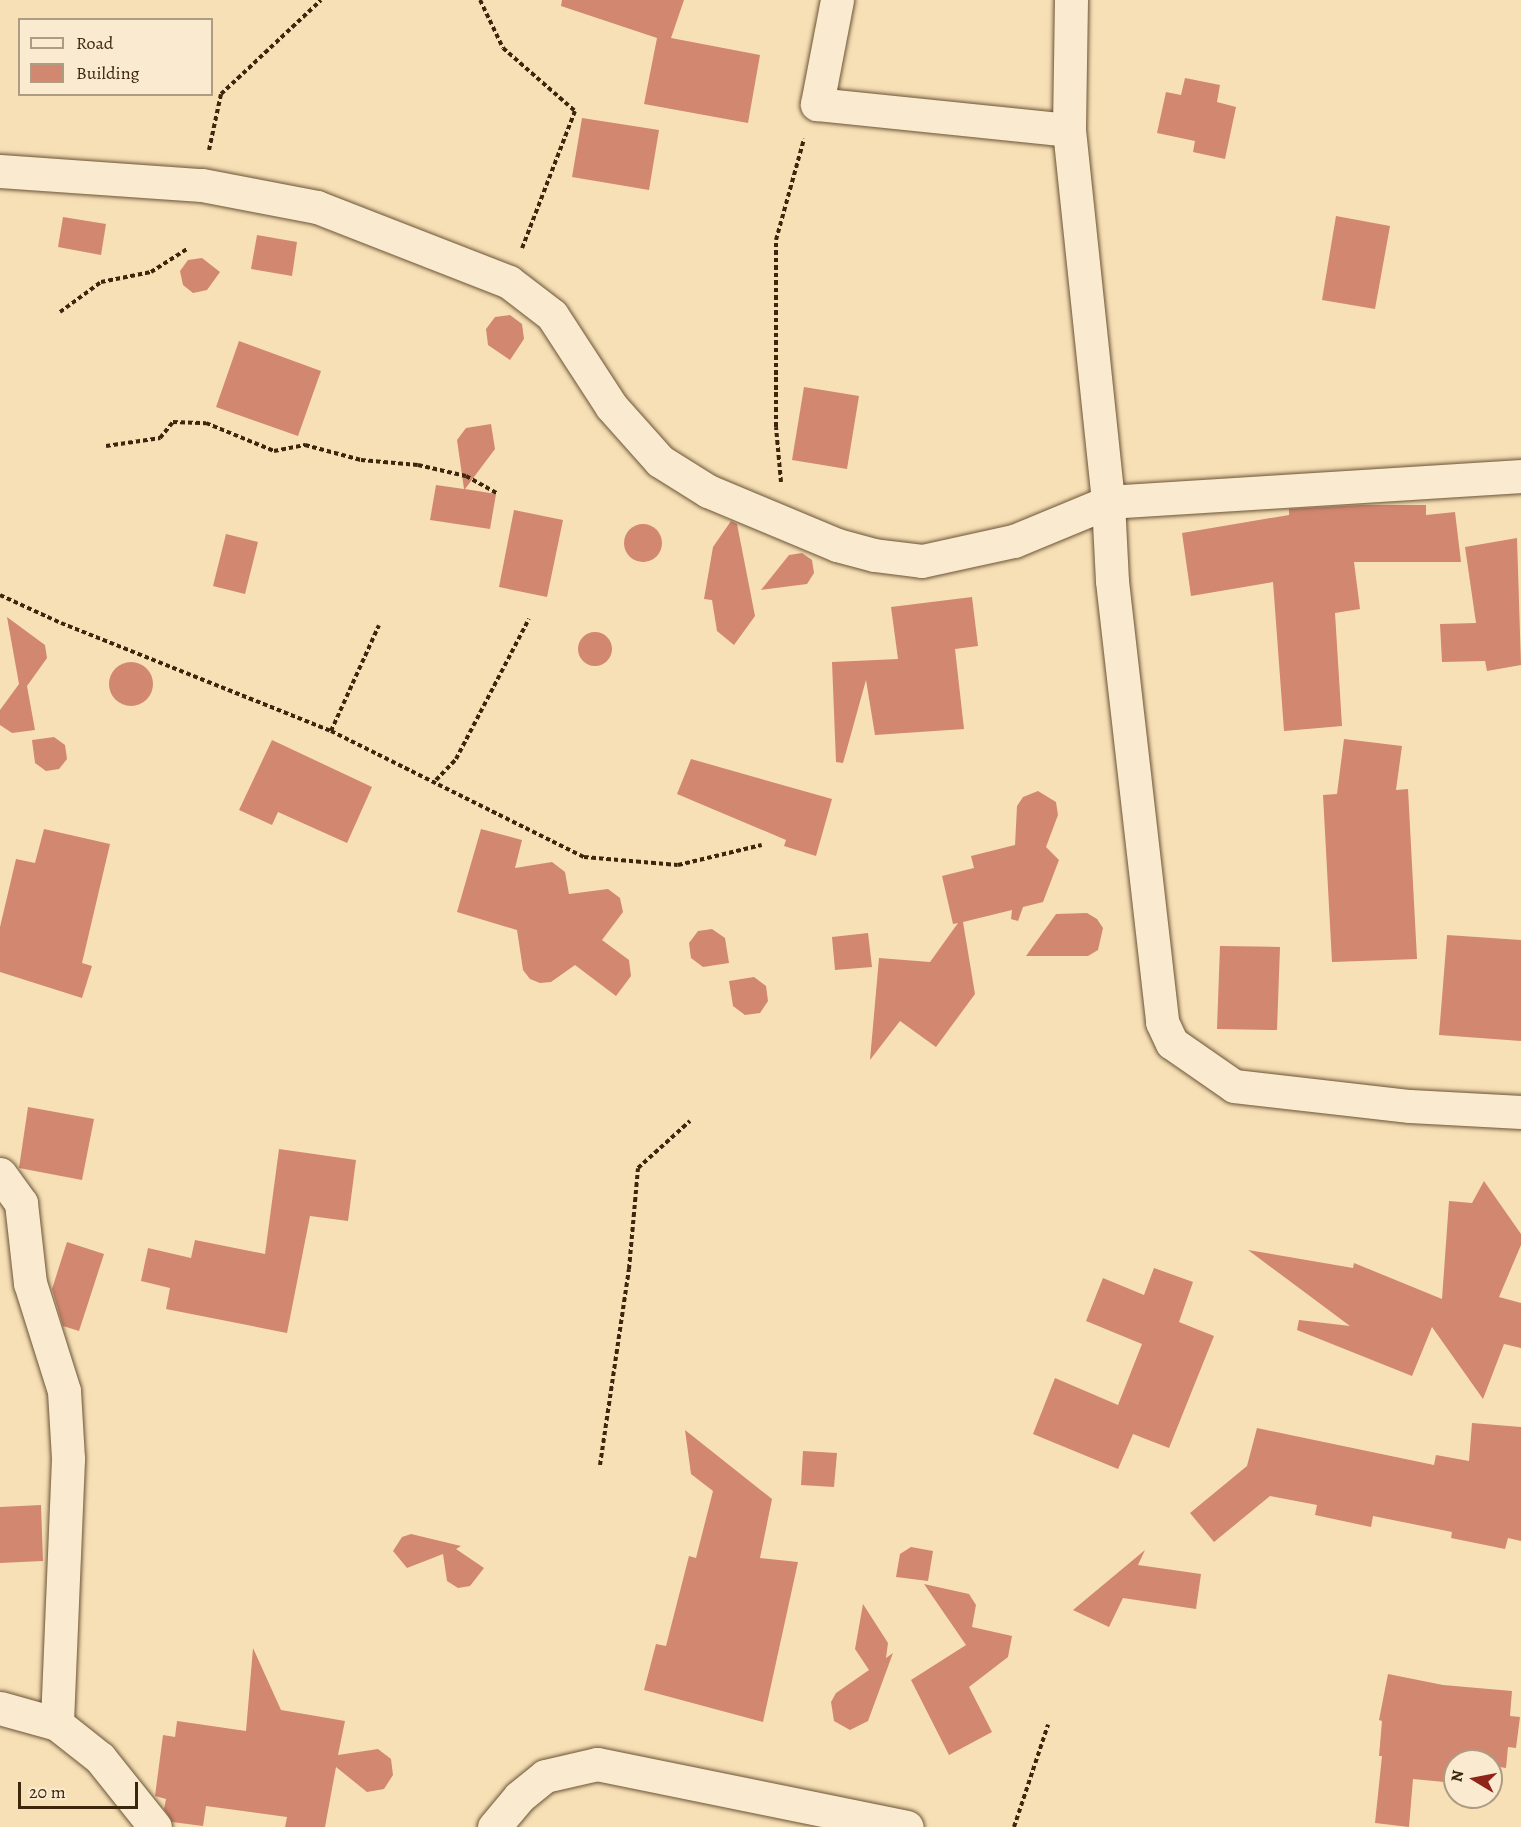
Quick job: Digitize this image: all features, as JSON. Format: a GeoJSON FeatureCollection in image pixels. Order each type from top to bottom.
{"type":"FeatureCollection","features":[{"type":"Feature","properties":{"kind":"street"},"geometry":{"type":"LineString","coordinates":[[837,0],[817,104],[1069,130]]}},
{"type":"Feature","properties":{"kind":"street"},"geometry":{"type":"LineString","coordinates":[[1071,0],[1069,130],[1108,502],[1112,581],[1162,1022],[1172,1042],[1234,1086],[1410,1106],[1521,1112]]}},
{"type":"Feature","properties":{"kind":"street"},"geometry":{"type":"LineString","coordinates":[[0,171],[202,185],[317,207],[509,282],[552,315],[611,406],[660,460],[708,491],[784,524],[874,555],[922,561],[1014,541],[1108,502],[1521,476]]}},
{"type":"Feature","properties":{"kind":"street"},"geometry":{"type":"LineString","coordinates":[[0,1174],[21,1203],[30,1283],[64,1391],[68,1459],[57,1724]]}},
{"type":"Feature","properties":{"kind":"street"},"geometry":{"type":"LineString","coordinates":[[0,1708],[57,1724],[100,1758],[155,1827]]}},
{"type":"Feature","properties":{"kind":"street"},"geometry":{"type":"LineString","coordinates":[[494,1827],[519,1797],[545,1776],[597,1764],[907,1827]]}},
{"type":"Feature","properties":{"kind":"path"},"geometry":{"type":"LineString","coordinates":[[202,185],[221,94],[321,0]]}},
{"type":"Feature","properties":{"kind":"path"},"geometry":{"type":"LineString","coordinates":[[480,0],[503,48],[575,111],[509,282]]}},
{"type":"Feature","properties":{"kind":"path"},"geometry":{"type":"LineString","coordinates":[[784,524],[776,427],[776,240],[795,164],[817,104]]}},
{"type":"Feature","properties":{"kind":"path"},"geometry":{"type":"LineString","coordinates":[[60,312],[101,282],[151,272],[187,249]]}},
{"type":"Feature","properties":{"kind":"path"},"geometry":{"type":"LineString","coordinates":[[106,446],[160,438],[173,422],[206,423],[273,451],[305,445],[361,460],[418,465],[466,476],[498,494]]}},
{"type":"Feature","properties":{"kind":"path"},"geometry":{"type":"LineString","coordinates":[[0,595],[61,623],[331,731],[436,780],[584,857],[678,865],[762,845]]}},
{"type":"Feature","properties":{"kind":"path"},"geometry":{"type":"LineString","coordinates":[[436,780],[456,759],[529,619]]}},
{"type":"Feature","properties":{"kind":"path"},"geometry":{"type":"LineString","coordinates":[[331,731],[379,626]]}},
{"type":"Feature","properties":{"kind":"path"},"geometry":{"type":"LineString","coordinates":[[600,1465],[629,1269],[638,1168],[690,1121]]}},
{"type":"Feature","properties":{"kind":"path"},"geometry":{"type":"LineString","coordinates":[[1014,1827],[1048,1725]]}},
{"type":"Feature","properties":{"kind":"building"},"geometry":{"type":"Polygon","coordinates":[[[562,0],[684,0],[671,38],[760,55],[748,123],[644,104],[657,38],[561,6],[562,0]]]}},
{"type":"Feature","properties":{"kind":"building"},"geometry":{"type":"Polygon","coordinates":[[[1185,78],[1220,85],[1217,102],[1236,107],[1225,159],[1193,152],[1195,141],[1157,133],[1166,92],[1181,95],[1185,78]]]}},
{"type":"Feature","properties":{"kind":"building"},"geometry":{"type":"Polygon","coordinates":[[[582,118],[659,130],[649,190],[572,177],[582,118]]]}},
{"type":"Feature","properties":{"kind":"building"},"geometry":{"type":"Polygon","coordinates":[[[1336,216],[1390,226],[1375,309],[1322,300],[1336,216]]]}},
{"type":"Feature","properties":{"kind":"building"},"geometry":{"type":"Polygon","coordinates":[[[63,217],[106,224],[101,255],[58,247],[63,217]]]}},
{"type":"Feature","properties":{"kind":"building"},"geometry":{"type":"Polygon","coordinates":[[[257,235],[297,242],[292,276],[251,269],[257,235]]]}},
{"type":"Feature","properties":{"kind":"building"},"geometry":{"type":"Polygon","coordinates":[[[202,258],[220,272],[207,290],[193,293],[183,285],[180,271],[188,260],[202,258]]]}},
{"type":"Feature","properties":{"kind":"building"},"geometry":{"type":"Polygon","coordinates":[[[510,315],[522,324],[524,339],[510,360],[488,345],[486,329],[495,317],[510,315]]]}},
{"type":"Feature","properties":{"kind":"building"},"geometry":{"type":"Polygon","coordinates":[[[239,341],[321,371],[298,436],[216,407],[239,341]]]}},
{"type":"Feature","properties":{"kind":"building"},"geometry":{"type":"Polygon","coordinates":[[[804,387],[859,396],[847,469],[792,460],[804,387]]]}},
{"type":"Feature","properties":{"kind":"building"},"geometry":{"type":"Polygon","coordinates":[[[491,424],[495,449],[465,489],[496,494],[490,529],[430,520],[436,485],[464,489],[457,440],[466,428],[491,424]]]}},
{"type":"Feature","properties":{"kind":"building"},"geometry":{"type":"Polygon","coordinates":[[[1361,505],[1426,505],[1426,515],[1455,512],[1461,562],[1354,562],[1360,609],[1335,613],[1342,726],[1284,731],[1273,582],[1191,596],[1182,533],[1289,515],[1289,509],[1361,505]]]}},
{"type":"Feature","properties":{"kind":"building"},"geometry":{"type":"Polygon","coordinates":[[[514,510],[563,520],[547,597],[499,587],[514,510]]]}},
{"type":"Feature","properties":{"kind":"building"},"geometry":{"type":"Polygon","coordinates":[[[731,521],[737,524],[755,616],[734,645],[717,631],[712,600],[704,599],[713,547],[731,521]]]}},
{"type":"Feature","properties":{"kind":"building"},"geometry":{"type":"Polygon","coordinates":[[[643,524],[656,530],[662,543],[656,556],[643,562],[630,556],[624,543],[630,530],[643,524]]]}},
{"type":"Feature","properties":{"kind":"building"},"geometry":{"type":"Polygon","coordinates":[[[226,534],[258,542],[245,594],[213,586],[226,534]]]}},
{"type":"Feature","properties":{"kind":"building"},"geometry":{"type":"Polygon","coordinates":[[[1517,538],[1521,665],[1487,671],[1485,661],[1442,662],[1440,624],[1476,623],[1465,547],[1517,538]]]}},
{"type":"Feature","properties":{"kind":"building"},"geometry":{"type":"Polygon","coordinates":[[[802,553],[812,560],[814,573],[807,584],[761,590],[789,555],[802,553]]]}},
{"type":"Feature","properties":{"kind":"building"},"geometry":{"type":"Polygon","coordinates":[[[972,597],[978,646],[955,649],[964,729],[875,735],[866,680],[843,763],[836,762],[832,662],[898,659],[891,607],[972,597]]]}},
{"type":"Feature","properties":{"kind":"building"},"geometry":{"type":"Polygon","coordinates":[[[7,617],[45,645],[47,658],[27,686],[35,730],[12,733],[0,725],[0,710],[19,684],[7,617]]]}},
{"type":"Feature","properties":{"kind":"building"},"geometry":{"type":"Polygon","coordinates":[[[595,632],[607,637],[612,649],[607,661],[595,666],[583,661],[578,649],[583,637],[595,632]]]}},
{"type":"Feature","properties":{"kind":"building"},"geometry":{"type":"Polygon","coordinates":[[[131,662],[146,669],[153,684],[146,699],[131,706],[116,699],[109,684],[116,669],[131,662]]]}},
{"type":"Feature","properties":{"kind":"building"},"geometry":{"type":"Polygon","coordinates":[[[54,737],[65,745],[67,759],[59,769],[46,771],[35,763],[32,740],[54,737]]]}},
{"type":"Feature","properties":{"kind":"building"},"geometry":{"type":"Polygon","coordinates":[[[1344,739],[1402,746],[1396,790],[1408,789],[1417,959],[1332,962],[1323,795],[1337,794],[1344,739]]]}},
{"type":"Feature","properties":{"kind":"building"},"geometry":{"type":"Polygon","coordinates":[[[272,740],[372,787],[347,843],[278,812],[272,825],[239,810],[272,740]]]}},
{"type":"Feature","properties":{"kind":"building"},"geometry":{"type":"Polygon","coordinates":[[[691,759],[832,799],[816,856],[784,846],[786,840],[677,794],[691,759]]]}},
{"type":"Feature","properties":{"kind":"building"},"geometry":{"type":"Polygon","coordinates":[[[1038,791],[1056,802],[1058,815],[1046,847],[1059,860],[1043,902],[1023,907],[1018,921],[1011,919],[1012,910],[963,922],[975,994],[936,1047],[900,1021],[870,1060],[879,958],[930,962],[958,923],[953,924],[942,876],[974,868],[971,856],[1015,845],[1017,806],[1023,797],[1038,791]]]}},
{"type":"Feature","properties":{"kind":"building"},"geometry":{"type":"Polygon","coordinates":[[[44,829],[110,844],[82,963],[92,966],[82,998],[0,972],[0,927],[16,859],[35,863],[44,829]]]}},
{"type":"Feature","properties":{"kind":"building"},"geometry":{"type":"Polygon","coordinates":[[[481,829],[522,840],[515,868],[552,862],[565,872],[569,894],[608,889],[620,898],[623,912],[602,940],[629,960],[631,976],[616,996],[575,965],[551,982],[540,983],[530,979],[523,970],[517,930],[457,912],[481,829]]]}},
{"type":"Feature","properties":{"kind":"building"},"geometry":{"type":"Polygon","coordinates":[[[1087,913],[1097,919],[1103,928],[1098,950],[1088,956],[1026,956],[1056,914],[1087,913]]]}},
{"type":"Feature","properties":{"kind":"building"},"geometry":{"type":"Polygon","coordinates":[[[712,929],[725,938],[729,963],[703,967],[691,958],[689,943],[698,931],[712,929]]]}},
{"type":"Feature","properties":{"kind":"building"},"geometry":{"type":"Polygon","coordinates":[[[868,933],[872,967],[835,970],[832,937],[868,933]]]}},
{"type":"Feature","properties":{"kind":"building"},"geometry":{"type":"Polygon","coordinates":[[[1447,935],[1521,940],[1521,1041],[1439,1035],[1447,935]]]}},
{"type":"Feature","properties":{"kind":"building"},"geometry":{"type":"Polygon","coordinates":[[[1220,946],[1280,947],[1277,1030],[1217,1029],[1220,946]]]}},
{"type":"Feature","properties":{"kind":"building"},"geometry":{"type":"Polygon","coordinates":[[[754,977],[766,986],[768,1001],[760,1013],[745,1015],[733,1006],[729,981],[754,977]]]}},
{"type":"Feature","properties":{"kind":"building"},"geometry":{"type":"Polygon","coordinates":[[[28,1107],[94,1119],[82,1180],[19,1168],[28,1107]]]}},
{"type":"Feature","properties":{"kind":"building"},"geometry":{"type":"Polygon","coordinates":[[[279,1149],[356,1160],[348,1221],[310,1216],[287,1333],[166,1309],[170,1288],[141,1281],[148,1248],[191,1258],[195,1240],[265,1254],[279,1149]]]}},
{"type":"Feature","properties":{"kind":"building"},"geometry":{"type":"Polygon","coordinates":[[[1484,1181],[1521,1234],[1521,1245],[1499,1297],[1521,1303],[1521,1348],[1504,1344],[1483,1399],[1432,1327],[1412,1376],[1297,1330],[1299,1320],[1350,1326],[1248,1250],[1353,1268],[1354,1263],[1442,1299],[1449,1201],[1472,1203],[1484,1181]]]}},
{"type":"Feature","properties":{"kind":"building"},"geometry":{"type":"Polygon","coordinates":[[[67,1242],[104,1254],[79,1331],[63,1326],[52,1289],[67,1242]]]}},
{"type":"Feature","properties":{"kind":"building"},"geometry":{"type":"Polygon","coordinates":[[[1154,1268],[1193,1282],[1179,1322],[1214,1336],[1169,1448],[1133,1434],[1118,1469],[1033,1434],[1055,1378],[1118,1405],[1142,1344],[1086,1321],[1103,1278],[1144,1295],[1154,1268]]]}},
{"type":"Feature","properties":{"kind":"building"},"geometry":{"type":"Polygon","coordinates":[[[1472,1423],[1521,1427],[1521,1541],[1508,1538],[1505,1549],[1451,1538],[1452,1532],[1373,1516],[1371,1527],[1315,1515],[1317,1505],[1270,1496],[1214,1542],[1190,1513],[1247,1466],[1257,1428],[1434,1465],[1436,1455],[1469,1461],[1472,1423]]]}},
{"type":"Feature","properties":{"kind":"building"},"geometry":{"type":"Polygon","coordinates":[[[685,1430],[772,1499],[760,1558],[798,1562],[763,1722],[644,1690],[656,1644],[666,1646],[689,1556],[696,1558],[713,1491],[691,1474],[685,1430]]]}},
{"type":"Feature","properties":{"kind":"building"},"geometry":{"type":"Polygon","coordinates":[[[803,1451],[837,1453],[834,1487],[801,1485],[803,1451]]]}},
{"type":"Feature","properties":{"kind":"building"},"geometry":{"type":"Polygon","coordinates":[[[41,1505],[43,1561],[0,1563],[0,1507],[41,1505]]]}},
{"type":"Feature","properties":{"kind":"building"},"geometry":{"type":"Polygon","coordinates":[[[411,1534],[461,1546],[456,1549],[484,1568],[470,1586],[458,1588],[447,1581],[443,1554],[407,1568],[393,1551],[402,1537],[411,1534]]]}},
{"type":"Feature","properties":{"kind":"building"},"geometry":{"type":"Polygon","coordinates":[[[911,1547],[933,1551],[928,1581],[896,1577],[900,1554],[911,1547]]]}},
{"type":"Feature","properties":{"kind":"building"},"geometry":{"type":"Polygon","coordinates":[[[1145,1550],[1138,1565],[1201,1574],[1196,1609],[1123,1598],[1109,1627],[1073,1610],[1145,1550]]]}},
{"type":"Feature","properties":{"kind":"building"},"geometry":{"type":"Polygon","coordinates":[[[924,1584],[969,1594],[976,1605],[972,1627],[1012,1636],[1008,1657],[969,1687],[992,1732],[949,1755],[911,1680],[966,1645],[924,1584]]]}},
{"type":"Feature","properties":{"kind":"building"},"geometry":{"type":"Polygon","coordinates":[[[863,1604],[888,1643],[886,1658],[893,1653],[868,1721],[850,1730],[834,1721],[831,1702],[836,1693],[869,1670],[855,1649],[863,1604]]]}},
{"type":"Feature","properties":{"kind":"building"},"geometry":{"type":"Polygon","coordinates":[[[253,1648],[281,1710],[345,1721],[338,1755],[378,1749],[391,1759],[393,1775],[384,1789],[367,1792],[336,1767],[325,1827],[285,1827],[287,1817],[206,1806],[203,1826],[172,1822],[164,1809],[166,1799],[155,1796],[163,1735],[175,1737],[177,1721],[246,1731],[253,1648]]]}},
{"type":"Feature","properties":{"kind":"building"},"geometry":{"type":"Polygon","coordinates":[[[1388,1674],[1443,1685],[1512,1691],[1510,1716],[1520,1717],[1516,1748],[1508,1747],[1506,1768],[1503,1768],[1503,1749],[1443,1749],[1443,1782],[1413,1779],[1409,1827],[1375,1823],[1382,1756],[1379,1756],[1382,1721],[1379,1720],[1388,1674]]]}}]}
